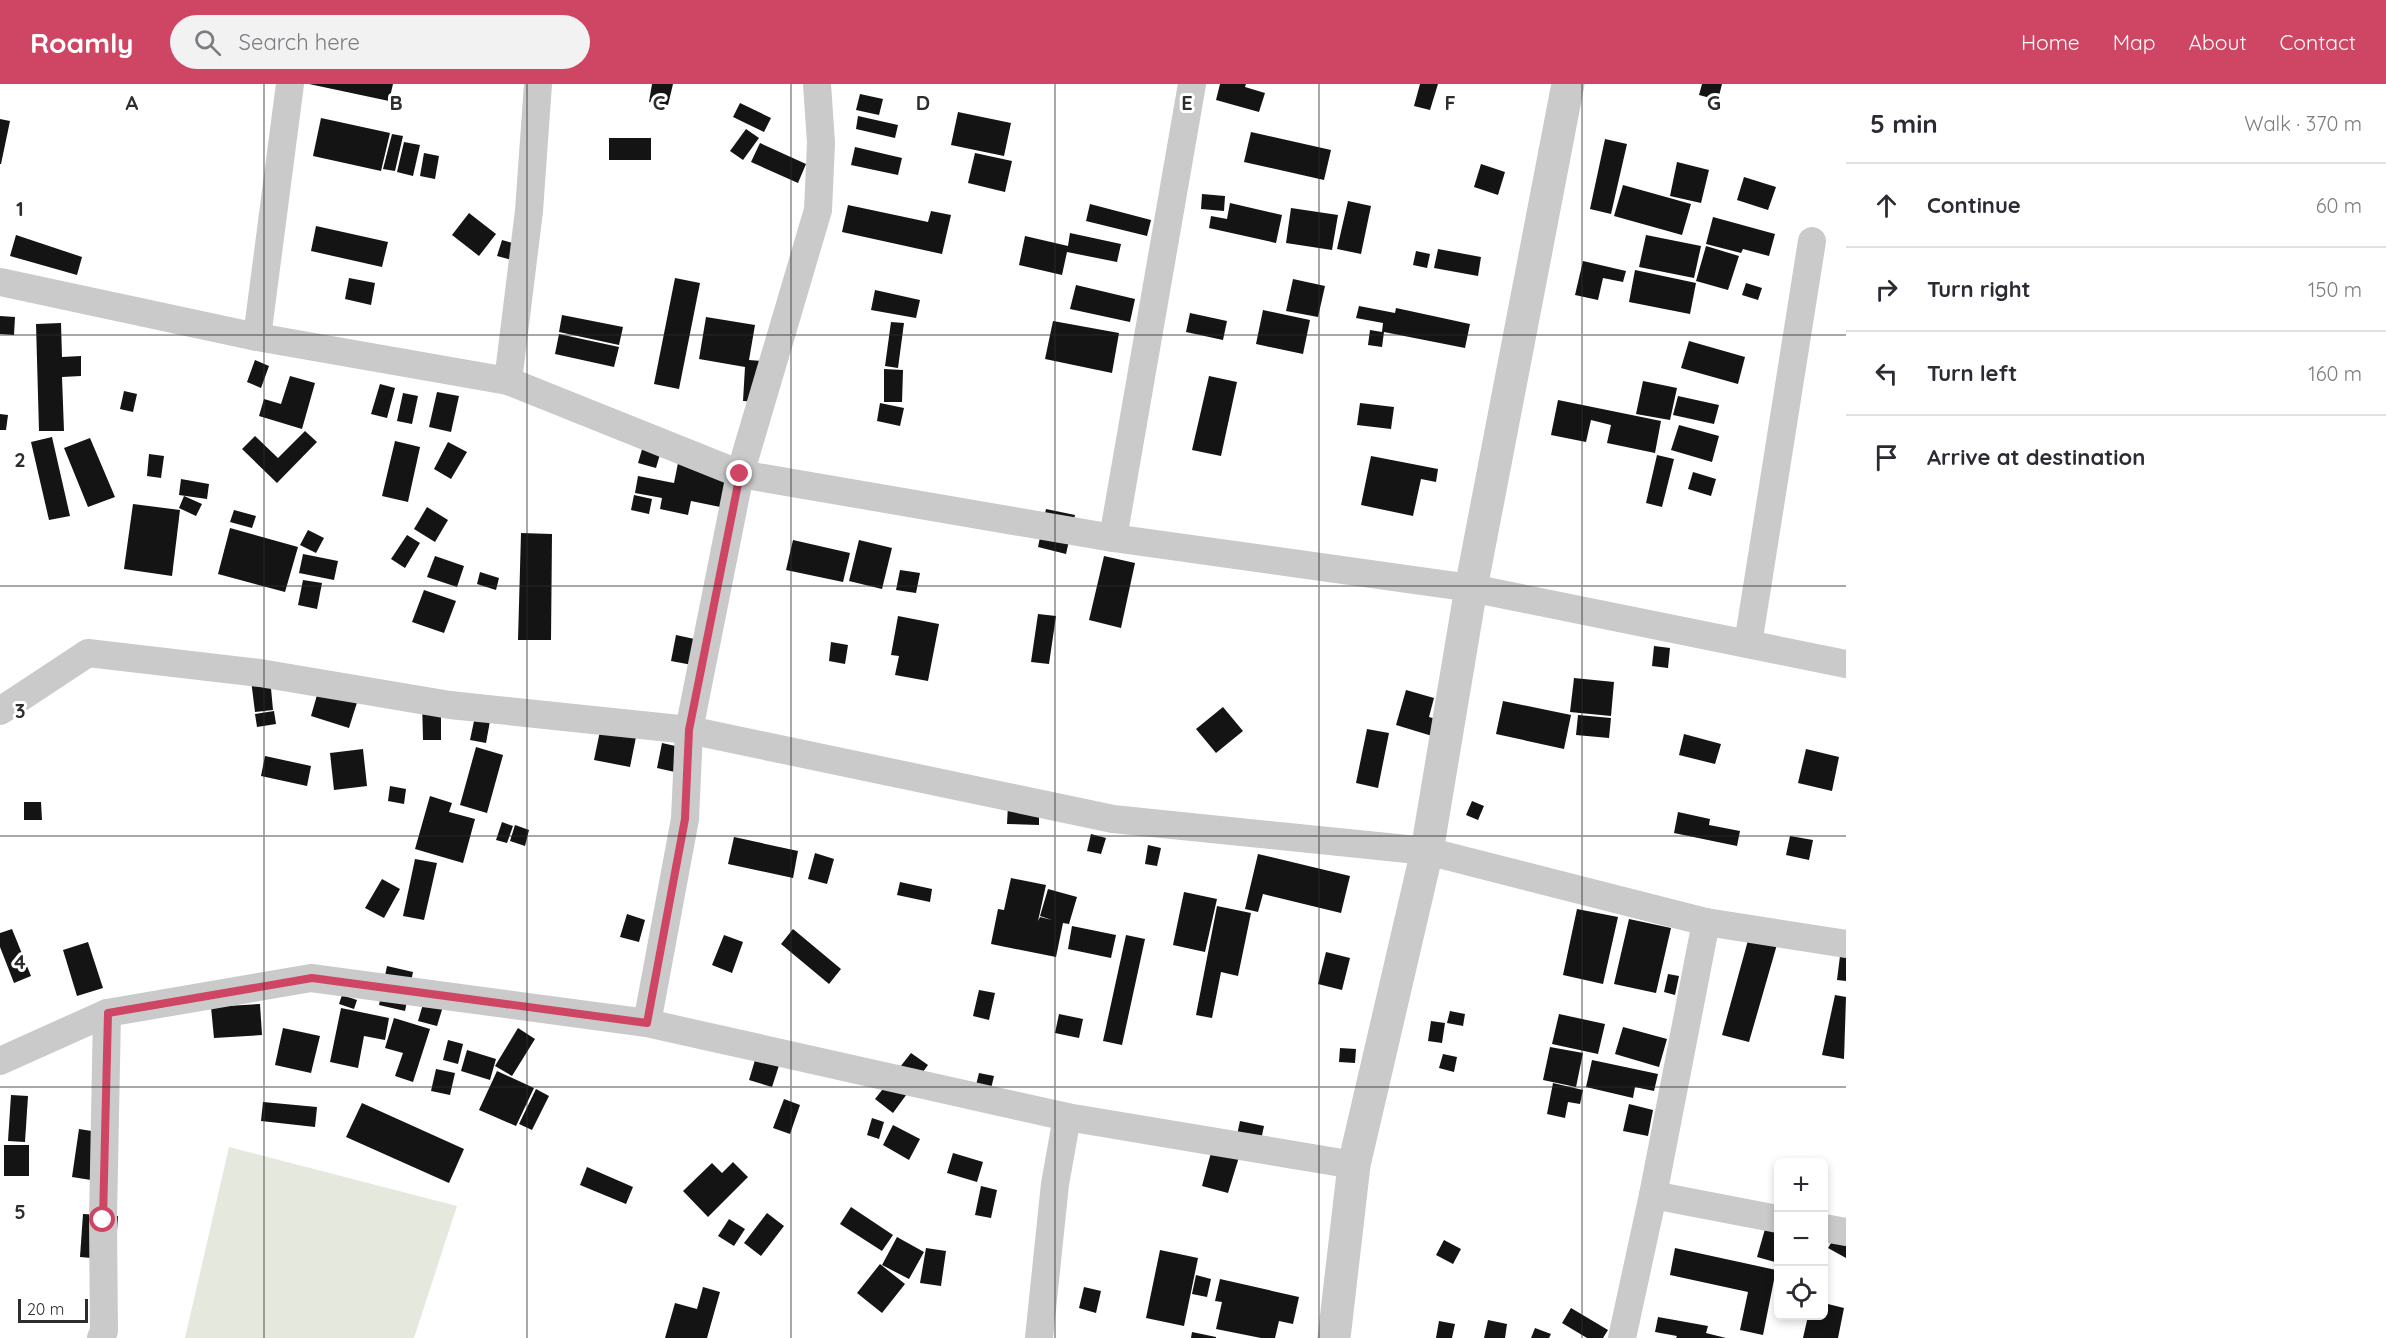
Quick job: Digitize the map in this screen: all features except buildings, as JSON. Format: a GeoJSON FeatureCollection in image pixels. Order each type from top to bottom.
{"type":"FeatureCollection","features":[{"type":"Feature","properties":{"kind":"street"},"geometry":{"type":"LineString","coordinates":[[258,337],[290,84]]}},
{"type":"Feature","properties":{"kind":"street"},"geometry":{"type":"LineString","coordinates":[[508,381],[530,211],[538,84]]}},
{"type":"Feature","properties":{"kind":"street"},"geometry":{"type":"LineString","coordinates":[[647,1023],[685,819],[689,730],[740,474],[818,210],[821,143],[817,84]]}},
{"type":"Feature","properties":{"kind":"street"},"geometry":{"type":"LineString","coordinates":[[1113,538],[1192,84]]}},
{"type":"Feature","properties":{"kind":"street"},"geometry":{"type":"LineString","coordinates":[[1334,1338],[1354,1165],[1427,850],[1471,588],[1568,84]]}},
{"type":"Feature","properties":{"kind":"street"},"geometry":{"type":"LineString","coordinates":[[1748,644],[1812,241]]}},
{"type":"Feature","properties":{"kind":"street"},"geometry":{"type":"LineString","coordinates":[[0,282],[258,337],[508,381],[740,474],[1113,538],[1471,588],[1846,664]]}},
{"type":"Feature","properties":{"kind":"street"},"geometry":{"type":"LineString","coordinates":[[0,711],[88,653],[260,673],[450,705],[689,730],[1113,819],[1427,850],[1706,922],[1846,944]]}},
{"type":"Feature","properties":{"kind":"street"},"geometry":{"type":"LineString","coordinates":[[1622,1338],[1653,1195],[1706,922]]}},
{"type":"Feature","properties":{"kind":"street"},"geometry":{"type":"LineString","coordinates":[[0,1061],[108,1013],[312,978],[647,1023],[1067,1118],[1354,1165]]}},
{"type":"Feature","properties":{"kind":"street"},"geometry":{"type":"LineString","coordinates":[[99,1336],[108,1013]]}},
{"type":"Feature","properties":{"kind":"street"},"geometry":{"type":"LineString","coordinates":[[1039,1338],[1055,1184],[1067,1118]]}},
{"type":"Feature","properties":{"kind":"street"},"geometry":{"type":"LineString","coordinates":[[1653,1195],[1774,1218]]}},
{"type":"Feature","properties":{"kind":"street"},"geometry":{"type":"LineString","coordinates":[[1828,1229],[1846,1232]]}},
{"type":"Feature","properties":{"kind":"shaded area"},"geometry":{"type":"Polygon","coordinates":[[[229,1147],[457,1206],[414,1338],[185,1338],[229,1147]]]}},
{"type":"Feature","properties":{"kind":"route"},"geometry":{"type":"LineString","coordinates":[[103,1220],[108,1013],[312,978],[647,1023],[685,819],[689,730],[740,474]]}}]}
